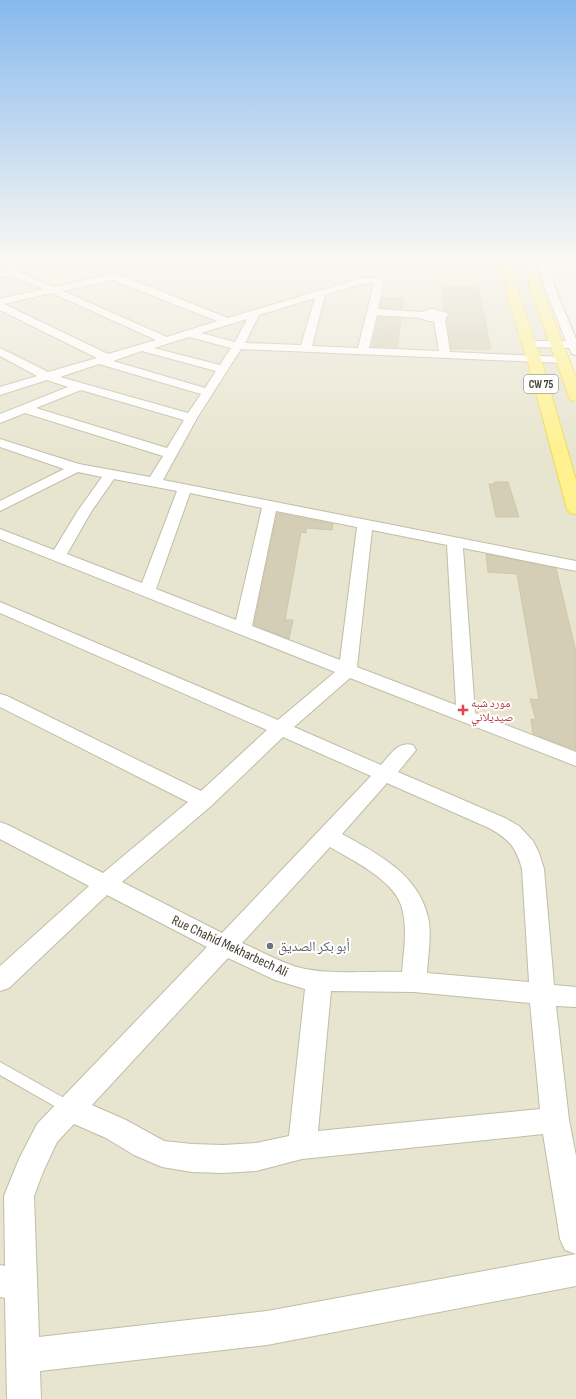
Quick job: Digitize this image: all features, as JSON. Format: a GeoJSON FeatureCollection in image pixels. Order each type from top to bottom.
{"type":"FeatureCollection","features":[{"type":"Feature","properties":{"kind":"main road","name":"CW 75"},"geometry":{"type":"LineString","coordinates":[[523,325],[534,359],[576,509]]}},
{"type":"Feature","properties":{"kind":"main road","name":"CW 75"},"geometry":{"type":"LineString","coordinates":[[550,325],[576,397]]}},
{"type":"Feature","properties":{"kind":"street"},"geometry":{"type":"LineString","coordinates":[[37,325],[104,360],[207,392]]}},
{"type":"Feature","properties":{"kind":"street"},"geometry":{"type":"LineString","coordinates":[[133,325],[168,341]]}},
{"type":"Feature","properties":{"kind":"street"},"geometry":{"type":"LineString","coordinates":[[0,391],[218,325]]}},
{"type":"Feature","properties":{"kind":"street"},"geometry":{"type":"LineString","coordinates":[[154,483],[191,418],[207,392],[224,369],[249,325]]}},
{"type":"Feature","properties":{"kind":"street"},"geometry":{"type":"LineString","coordinates":[[306,349],[312,325]]}},
{"type":"Feature","properties":{"kind":"street"},"geometry":{"type":"LineString","coordinates":[[363,352],[369,325]]}},
{"type":"Feature","properties":{"kind":"street"},"geometry":{"type":"LineString","coordinates":[[433,325],[445,355]]}},
{"type":"Feature","properties":{"kind":"street"},"geometry":{"type":"LineString","coordinates":[[566,325],[575,348]]}},
{"type":"Feature","properties":{"kind":"street"},"geometry":{"type":"LineString","coordinates":[[190,334],[238,346],[363,352],[430,350],[445,355],[563,360]]}},
{"type":"Feature","properties":{"kind":"street"},"geometry":{"type":"LineString","coordinates":[[529,344],[557,345],[575,348]]}},
{"type":"Feature","properties":{"kind":"street"},"geometry":{"type":"LineString","coordinates":[[141,348],[224,369]]}},
{"type":"Feature","properties":{"kind":"street"},"geometry":{"type":"LineString","coordinates":[[0,351],[48,377],[191,418]]}},
{"type":"Feature","properties":{"kind":"street"},"geometry":{"type":"LineString","coordinates":[[0,419],[78,386]]}},
{"type":"Feature","properties":{"kind":"street"},"geometry":{"type":"LineString","coordinates":[[25,409],[171,454]]}},
{"type":"Feature","properties":{"kind":"street"},"geometry":{"type":"LineString","coordinates":[[0,443],[76,468],[185,488],[576,566]]}},
{"type":"Feature","properties":{"kind":"street"},"geometry":{"type":"LineString","coordinates":[[0,507],[76,468]]}},
{"type":"Feature","properties":{"kind":"street"},"geometry":{"type":"LineString","coordinates":[[58,556],[84,512],[111,474]]}},
{"type":"Feature","properties":{"kind":"street"},"geometry":{"type":"LineString","coordinates":[[147,591],[185,488]]}},
{"type":"Feature","properties":{"kind":"street"},"geometry":{"type":"LineString","coordinates":[[0,495],[14,500]]}},
{"type":"Feature","properties":{"kind":"street"},"geometry":{"type":"LineString","coordinates":[[243,629],[270,506]]}},
{"type":"Feature","properties":{"kind":"street"},"geometry":{"type":"LineString","coordinates":[[0,981],[104,884],[203,801],[280,728],[348,670],[365,525]]}},
{"type":"Feature","properties":{"kind":"street"},"geometry":{"type":"LineString","coordinates":[[0,534],[576,760]]}},
{"type":"Feature","properties":{"kind":"street"},"geometry":{"type":"LineString","coordinates":[[455,543],[466,716]]}},
{"type":"Feature","properties":{"kind":"street"},"geometry":{"type":"LineString","coordinates":[[0,607],[385,773],[497,823],[508,829],[524,844],[530,854],[533,869],[542,994],[554,1120],[572,1202],[576,1239]]}},
{"type":"Feature","properties":{"kind":"street"},"geometry":{"type":"LineString","coordinates":[[4,707],[203,801]]}},
{"type":"Feature","properties":{"kind":"street"},"geometry":{"type":"LineString","coordinates":[[24,1399],[24,1356],[10,1283],[19,1196],[29,1169],[48,1133],[226,946],[406,750]]}},
{"type":"Feature","properties":{"kind":"street","name":"Rue Chahid Mekharbech Ali"},"geometry":{"type":"LineString","coordinates":[[0,830],[226,946],[284,973],[319,981],[414,982],[576,997]]}},
{"type":"Feature","properties":{"kind":"street"},"geometry":{"type":"LineString","coordinates":[[328,836],[395,878],[404,888],[413,903],[417,919],[414,982]]}},
{"type":"Feature","properties":{"kind":"street"},"geometry":{"type":"LineString","coordinates":[[302,1146],[319,981]]}},
{"type":"Feature","properties":{"kind":"street"},"geometry":{"type":"LineString","coordinates":[[72,1109],[116,1129],[144,1146],[162,1154],[192,1158],[223,1159],[256,1157],[302,1146],[554,1120]]}},
{"type":"Feature","properties":{"kind":"street"},"geometry":{"type":"LineString","coordinates":[[24,1356],[267,1328],[576,1270]]}},
{"type":"Feature","properties":{"kind":"lane"},"geometry":{"type":"LineString","coordinates":[[0,1068],[72,1109]]}},
{"type":"Feature","properties":{"kind":"shaded area"},"geometry":{"type":"Polygon","coordinates":[[[0,325],[556,325],[576,385],[576,1399],[0,1399],[0,325]]]}},
{"type":"Feature","properties":{"kind":"building"},"geometry":{"type":"Polygon","coordinates":[[[376,325],[400,325],[398,347],[372,347],[376,325]]]}},
{"type":"Feature","properties":{"kind":"building"},"geometry":{"type":"Polygon","coordinates":[[[448,325],[486,325],[491,349],[451,349],[448,325]]]}},
{"type":"Feature","properties":{"kind":"building"},"geometry":{"type":"Polygon","coordinates":[[[494,482],[508,482],[519,517],[496,517],[489,484],[495,484],[494,482]]]}},
{"type":"Feature","properties":{"kind":"building"},"geometry":{"type":"Polygon","coordinates":[[[277,513],[333,524],[332,530],[306,528],[306,533],[301,532],[285,620],[293,620],[289,639],[254,625],[277,513]]]}},
{"type":"Feature","properties":{"kind":"building"},"geometry":{"type":"Polygon","coordinates":[[[486,554],[556,568],[576,652],[576,750],[533,734],[531,719],[536,720],[530,699],[539,700],[517,574],[488,572],[486,554]]]}},
{"type":"Feature","properties":{"kind":"place","name":"مورد شبه صيديلاني"},"geometry":{"type":"Point","coordinates":[463,710]}},
{"type":"Feature","properties":{"kind":"place","name":"أبو بكر الصديق"},"geometry":{"type":"Point","coordinates":[270,946]}}]}
